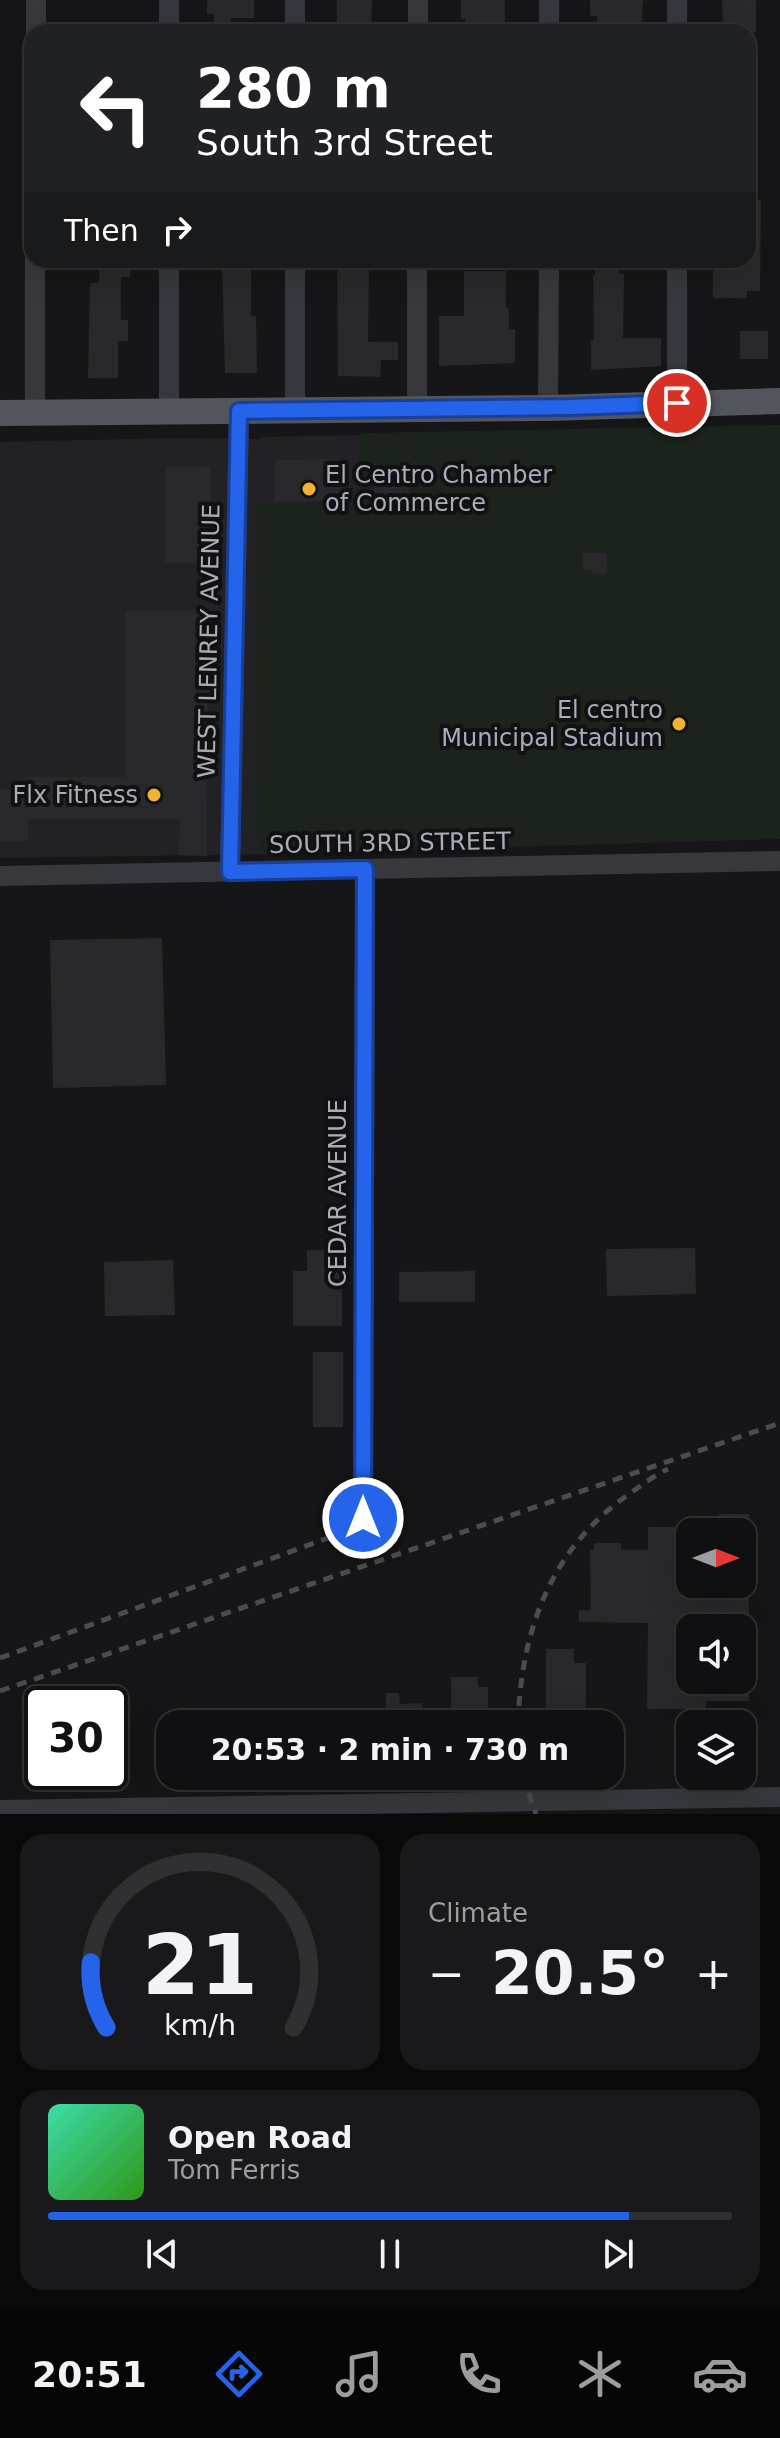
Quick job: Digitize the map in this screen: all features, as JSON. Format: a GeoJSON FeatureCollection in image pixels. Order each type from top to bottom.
{"type":"FeatureCollection","features":[{"type":"Feature","properties":{"kind":"main road"},"geometry":{"type":"LineString","coordinates":[[0,413],[548,408],[780,401]]}},
{"type":"Feature","properties":{"kind":"street"},"geometry":{"type":"LineString","coordinates":[[36,0],[36,24]]}},
{"type":"Feature","properties":{"kind":"street"},"geometry":{"type":"LineString","coordinates":[[169,0],[169,24]]}},
{"type":"Feature","properties":{"kind":"street"},"geometry":{"type":"LineString","coordinates":[[295,0],[295,24]]}},
{"type":"Feature","properties":{"kind":"street"},"geometry":{"type":"LineString","coordinates":[[418,0],[418,24]]}},
{"type":"Feature","properties":{"kind":"street"},"geometry":{"type":"LineString","coordinates":[[549,0],[549,24]]}},
{"type":"Feature","properties":{"kind":"street"},"geometry":{"type":"LineString","coordinates":[[677,0],[677,24]]}},
{"type":"Feature","properties":{"kind":"street"},"geometry":{"type":"LineString","coordinates":[[35,268],[35,412]]}},
{"type":"Feature","properties":{"kind":"street"},"geometry":{"type":"LineString","coordinates":[[169,268],[169,411]]}},
{"type":"Feature","properties":{"kind":"street"},"geometry":{"type":"LineString","coordinates":[[295,268],[295,410]]}},
{"type":"Feature","properties":{"kind":"street"},"geometry":{"type":"LineString","coordinates":[[417,268],[417,410]]}},
{"type":"Feature","properties":{"kind":"street"},"geometry":{"type":"LineString","coordinates":[[548,408],[549,268]]}},
{"type":"Feature","properties":{"kind":"street"},"geometry":{"type":"LineString","coordinates":[[677,268],[677,403]]}},
{"type":"Feature","properties":{"kind":"street","name":"WEST LENREY AVENUE"},"geometry":{"type":"LineString","coordinates":[[230,872],[239,411]]}},
{"type":"Feature","properties":{"kind":"street","name":"SOUTH 3RD STREET"},"geometry":{"type":"LineString","coordinates":[[0,876],[780,861]]}},
{"type":"Feature","properties":{"kind":"street","name":"CEDAR AVENUE"},"geometry":{"type":"LineString","coordinates":[[363,1518],[365,869]]}},
{"type":"Feature","properties":{"kind":"street"},"geometry":{"type":"LineString","coordinates":[[0,1810],[780,1797]]}},
{"type":"Feature","properties":{"kind":"shaded area"},"geometry":{"type":"Polygon","coordinates":[[[780,425],[780,839],[267,854],[256,837],[257,503],[359,503],[359,435],[364,433],[780,425]]]}},
{"type":"Feature","properties":{"kind":"shaded area"},"geometry":{"type":"Polygon","coordinates":[[[359,435],[359,503],[258,503],[256,837],[266,854],[0,858],[0,442],[359,435]]]}},
{"type":"Feature","properties":{"kind":"building"},"geometry":{"type":"Polygon","coordinates":[[[207,0],[254,0],[254,18],[231,18],[231,24],[214,24],[214,14],[207,14],[207,0]]]}},
{"type":"Feature","properties":{"kind":"building"},"geometry":{"type":"Polygon","coordinates":[[[337,0],[372,0],[371,24],[337,24],[337,0]]]}},
{"type":"Feature","properties":{"kind":"building"},"geometry":{"type":"Polygon","coordinates":[[[461,0],[505,0],[505,24],[465,24],[465,19],[461,19],[461,0]]]}},
{"type":"Feature","properties":{"kind":"building"},"geometry":{"type":"Polygon","coordinates":[[[590,0],[643,0],[642,24],[597,24],[597,16],[590,16],[590,0]]]}},
{"type":"Feature","properties":{"kind":"building"},"geometry":{"type":"Polygon","coordinates":[[[722,0],[756,0],[756,24],[723,24],[722,0]]]}},
{"type":"Feature","properties":{"kind":"building"},"geometry":{"type":"Polygon","coordinates":[[[756,200],[761,200],[760,291],[747,291],[747,298],[713,298],[713,269],[756,268],[756,200]]]}},
{"type":"Feature","properties":{"kind":"building"},"geometry":{"type":"Polygon","coordinates":[[[99,268],[130,268],[130,277],[121,277],[121,320],[128,320],[128,341],[118,341],[118,378],[88,378],[90,283],[99,283],[99,268]]]}},
{"type":"Feature","properties":{"kind":"building"},"geometry":{"type":"Polygon","coordinates":[[[222,268],[251,268],[251,316],[256,316],[257,373],[225,373],[222,268]]]}},
{"type":"Feature","properties":{"kind":"building"},"geometry":{"type":"Polygon","coordinates":[[[337,268],[369,268],[368,342],[398,342],[398,360],[381,360],[380,377],[338,376],[337,268]]]}},
{"type":"Feature","properties":{"kind":"building"},"geometry":{"type":"Polygon","coordinates":[[[595,268],[619,268],[619,274],[624,274],[623,338],[661,338],[661,366],[591,370],[595,268]]]}},
{"type":"Feature","properties":{"kind":"building"},"geometry":{"type":"Polygon","coordinates":[[[464,271],[506,271],[506,308],[509,308],[509,329],[515,329],[515,363],[439,366],[439,316],[464,316],[464,271]]]}},
{"type":"Feature","properties":{"kind":"building"},"geometry":{"type":"Polygon","coordinates":[[[740,331],[768,331],[768,359],[740,359],[740,331]]]}},
{"type":"Feature","properties":{"kind":"building","name":"El Centro Chamber of Commerce"},"geometry":{"type":"Polygon","coordinates":[[[330,459],[331,478],[343,478],[343,500],[274,502],[275,460],[330,459]]]}},
{"type":"Feature","properties":{"kind":"building"},"geometry":{"type":"Polygon","coordinates":[[[210,466],[211,563],[165,563],[166,467],[210,466]]]}},
{"type":"Feature","properties":{"kind":"building"},"geometry":{"type":"Polygon","coordinates":[[[408,481],[409,498],[374,500],[374,482],[408,481]]]}},
{"type":"Feature","properties":{"kind":"building"},"geometry":{"type":"Polygon","coordinates":[[[583,553],[607,553],[607,573],[592,574],[592,570],[583,570],[583,553]]]}},
{"type":"Feature","properties":{"kind":"building"},"geometry":{"type":"Polygon","coordinates":[[[208,610],[207,856],[179,855],[180,819],[28,819],[28,841],[0,841],[0,790],[25,790],[25,777],[125,777],[125,611],[208,610]]]}},
{"type":"Feature","properties":{"kind":"building"},"geometry":{"type":"Polygon","coordinates":[[[162,938],[166,1085],[53,1088],[50,940],[162,938]]]}},
{"type":"Feature","properties":{"kind":"building"},"geometry":{"type":"Polygon","coordinates":[[[695,1248],[696,1294],[607,1296],[606,1249],[695,1248]]]}},
{"type":"Feature","properties":{"kind":"building"},"geometry":{"type":"Polygon","coordinates":[[[307,1250],[342,1250],[342,1326],[293,1326],[293,1271],[307,1271],[307,1250]]]}},
{"type":"Feature","properties":{"kind":"building"},"geometry":{"type":"Polygon","coordinates":[[[173,1260],[175,1315],[105,1316],[104,1262],[173,1260]]]}},
{"type":"Feature","properties":{"kind":"building"},"geometry":{"type":"Polygon","coordinates":[[[475,1271],[475,1302],[399,1302],[399,1272],[475,1271]]]}},
{"type":"Feature","properties":{"kind":"building"},"geometry":{"type":"Polygon","coordinates":[[[313,1352],[343,1352],[343,1427],[313,1427],[313,1352]]]}},
{"type":"Feature","properties":{"kind":"building"},"geometry":{"type":"Polygon","coordinates":[[[719,1514],[749,1514],[749,1518],[719,1518],[719,1514]]]}},
{"type":"Feature","properties":{"kind":"building"},"geometry":{"type":"Polygon","coordinates":[[[648,1527],[676,1527],[676,1598],[749,1598],[749,1614],[676,1614],[676,1694],[749,1694],[749,1701],[706,1701],[706,1709],[647,1709],[648,1623],[579,1622],[579,1610],[591,1610],[590,1550],[594,1550],[594,1543],[621,1543],[621,1550],[648,1550],[648,1527]]]}},
{"type":"Feature","properties":{"kind":"building"},"geometry":{"type":"Polygon","coordinates":[[[546,1649],[574,1649],[574,1663],[586,1663],[586,1710],[546,1710],[546,1649]]]}},
{"type":"Feature","properties":{"kind":"building"},"geometry":{"type":"Polygon","coordinates":[[[451,1677],[478,1677],[478,1687],[488,1687],[488,1710],[451,1710],[451,1677]]]}},
{"type":"Feature","properties":{"kind":"building"},"geometry":{"type":"Polygon","coordinates":[[[386,1693],[399,1693],[400,1704],[422,1703],[422,1710],[386,1710],[386,1693]]]}},
{"type":"Feature","properties":{"kind":"railway"},"geometry":{"type":"LineString","coordinates":[[0,1691],[780,1423]]}},
{"type":"Feature","properties":{"kind":"railway"},"geometry":{"type":"LineString","coordinates":[[519,1710],[520,1689],[534,1624],[561,1565],[580,1538],[604,1514],[668,1469]]}},
{"type":"Feature","properties":{"kind":"railway"},"geometry":{"type":"LineString","coordinates":[[0,1658],[347,1531]]}},
{"type":"Feature","properties":{"kind":"railway"},"geometry":{"type":"LineString","coordinates":[[528,1790],[536,1814]]}},
{"type":"Feature","properties":{"kind":"place","name":"El Centro Chamber of Commerce"},"geometry":{"type":"Point","coordinates":[309,489]}},
{"type":"Feature","properties":{"kind":"place","name":"El centro Municipal Stadium"},"geometry":{"type":"Point","coordinates":[679,724]}},
{"type":"Feature","properties":{"kind":"place","name":"Flx Fitness"},"geometry":{"type":"Point","coordinates":[154,795]}},
{"type":"Feature","properties":{"kind":"route"},"geometry":{"type":"LineString","coordinates":[[363,1518],[365,869],[230,872],[239,411],[677,403]]}}]}
